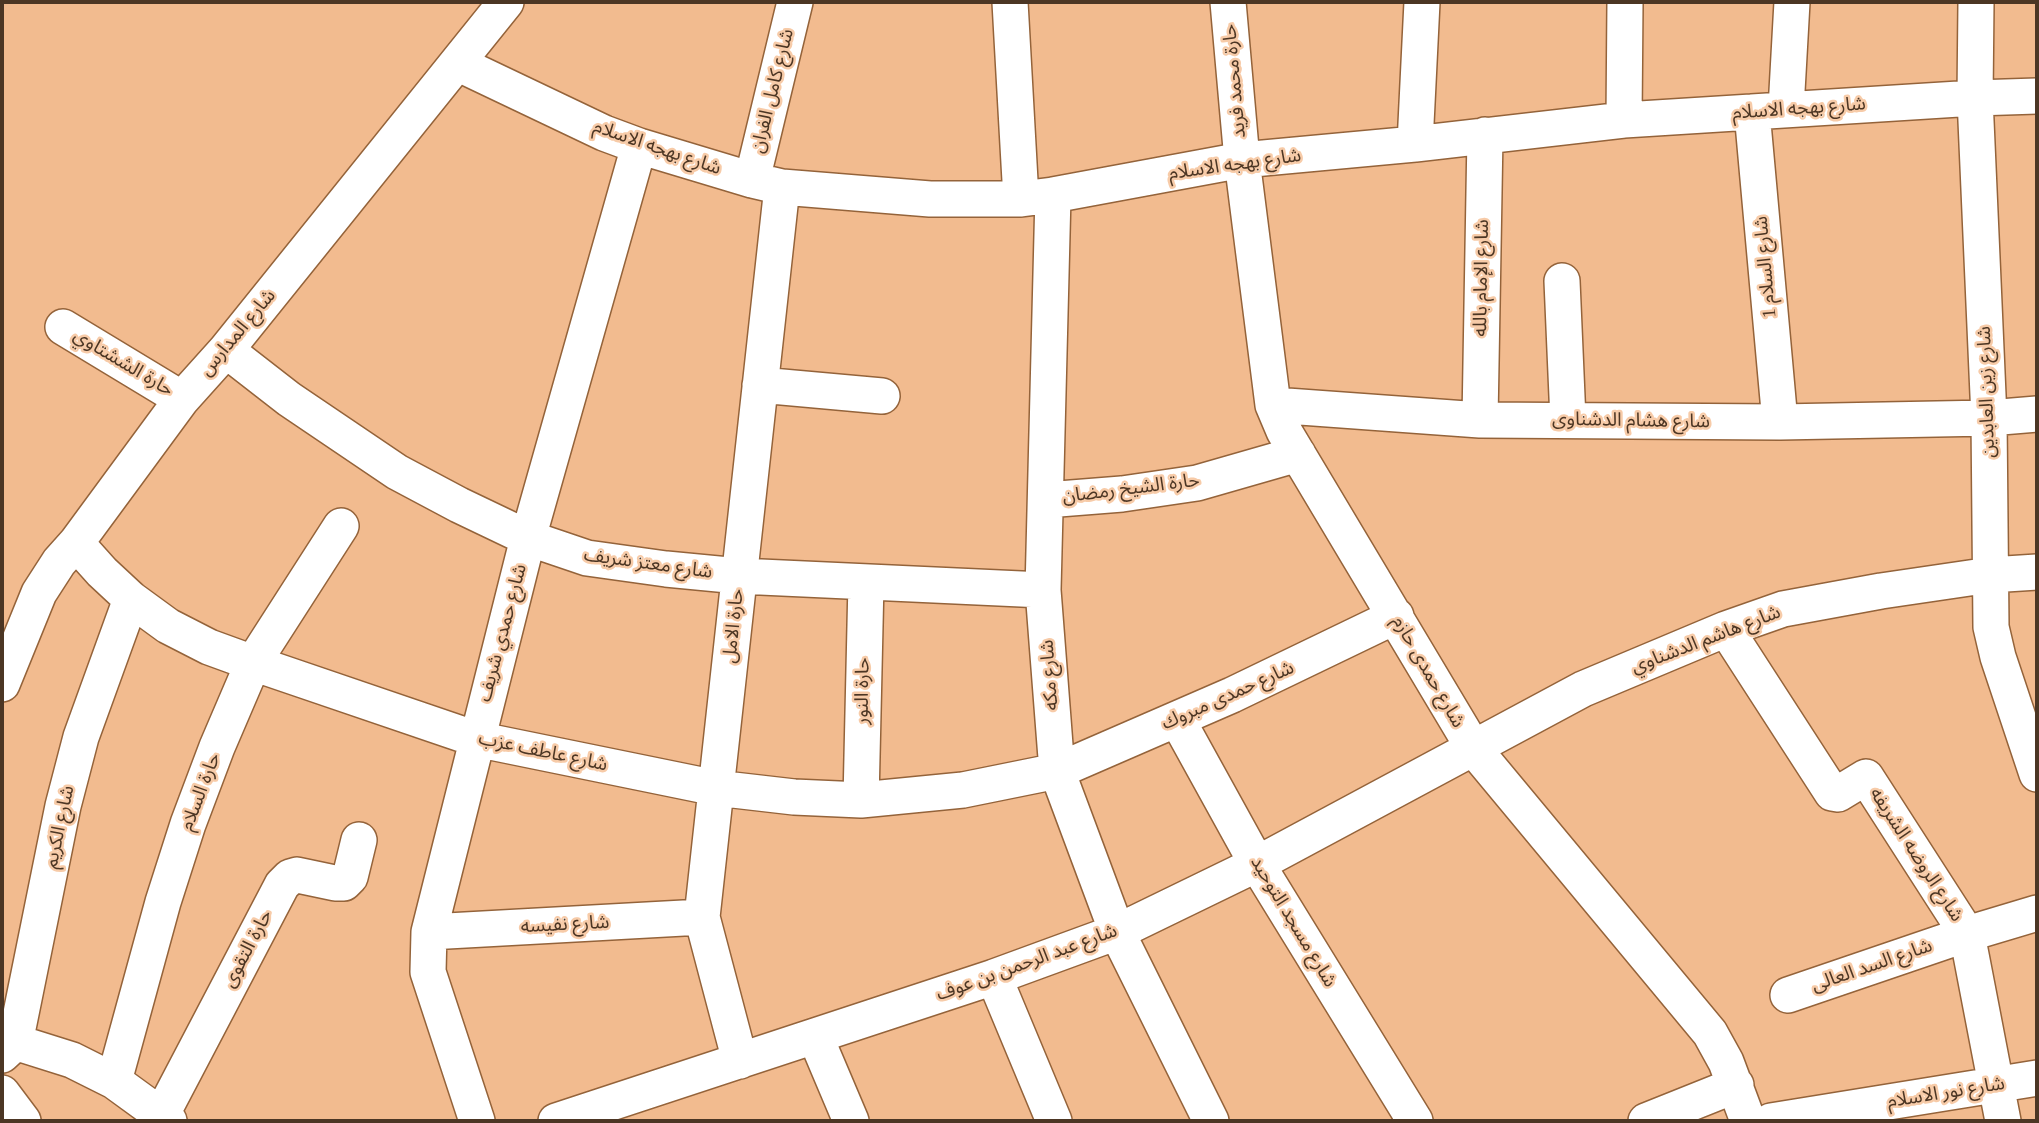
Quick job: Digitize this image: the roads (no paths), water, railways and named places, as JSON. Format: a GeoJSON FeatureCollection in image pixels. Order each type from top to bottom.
{"type":"FeatureCollection","features":[{"type":"Feature","properties":{"kind":"street","name":"شارع المدارس"},"geometry":{"type":"LineString","coordinates":[[2,684],[39,593],[59,562],[76,543],[182,399],[226,349],[506,2]]}},
{"type":"Feature","properties":{"kind":"street","name":"شارع كامل الفران"},"geometry":{"type":"LineString","coordinates":[[767,183],[795,2]]}},
{"type":"Feature","properties":{"kind":"street","name":"شارع مكه"},"geometry":{"type":"LineString","coordinates":[[1010,2],[1037,197],[1046,500],[1043,590],[1057,771],[1117,932],[1211,1121]]}},
{"type":"Feature","properties":{"kind":"street","name":"حارة محمد فريد"},"geometry":{"type":"LineString","coordinates":[[1228,2],[1242,160]]}},
{"type":"Feature","properties":{"kind":"street"},"geometry":{"type":"LineString","coordinates":[[1415,144],[1422,2]]}},
{"type":"Feature","properties":{"kind":"street"},"geometry":{"type":"LineString","coordinates":[[1624,120],[1625,2]]}},
{"type":"Feature","properties":{"kind":"street","name":"شارع السلام 1"},"geometry":{"type":"LineString","coordinates":[[1780,422],[1769,111],[1792,2]]}},
{"type":"Feature","properties":{"kind":"street","name":"شارع زين العابدين"},"geometry":{"type":"LineString","coordinates":[[1976,2],[1975,98],[1989,418],[1991,627],[1998,657],[2037,774]]}},
{"type":"Feature","properties":{"kind":"street","name":"شارع بهجه الاسلام"},"geometry":{"type":"LineString","coordinates":[[457,63],[604,133],[639,146],[767,183],[930,199],[1037,197],[1242,160],[1415,144],[1624,120],[2037,96]]}},
{"type":"Feature","properties":{"kind":"street","name":"شارع الإمام بالله"},"geometry":{"type":"LineString","coordinates":[[1480,420],[1485,135]]}},
{"type":"Feature","properties":{"kind":"street","name":"شارع حمدي شريف"},"geometry":{"type":"LineString","coordinates":[[477,1121],[428,972],[429,932],[475,739],[528,537],[639,146]]}},
{"type":"Feature","properties":{"kind":"street","name":"شارع حمدى حازم"},"geometry":{"type":"LineString","coordinates":[[1242,160],[1273,405],[1298,454],[1474,749],[1710,1033],[1736,1085],[1748,1121]]}},
{"type":"Feature","properties":{"kind":"street","name":"حارة الامل"},"geometry":{"type":"LineString","coordinates":[[740,1061],[702,917],[760,385],[767,183]]}},
{"type":"Feature","properties":{"kind":"street"},"geometry":{"type":"LineString","coordinates":[[1562,281],[1569,420]]}},
{"type":"Feature","properties":{"kind":"street","name":"حارة الششتاوي"},"geometry":{"type":"LineString","coordinates":[[64,327],[182,399]]}},
{"type":"Feature","properties":{"kind":"street","name":"شارع معتز شريف"},"geometry":{"type":"LineString","coordinates":[[226,349],[289,399],[397,472],[528,537],[587,558],[739,576],[1043,590]]}},
{"type":"Feature","properties":{"kind":"street"},"geometry":{"type":"LineString","coordinates":[[760,385],[882,396]]}},
{"type":"Feature","properties":{"kind":"street","name":"شارع هشام الدشناوى"},"geometry":{"type":"LineString","coordinates":[[1273,405],[1480,420],[1780,422],[1989,418],[2037,414]]}},
{"type":"Feature","properties":{"kind":"street","name":"حارة الشيخ رمضان"},"geometry":{"type":"LineString","coordinates":[[1046,500],[1122,494],[1197,483],[1298,454]]}},
{"type":"Feature","properties":{"kind":"street","name":"حارة السلام"},"geometry":{"type":"LineString","coordinates":[[114,1081],[163,902],[188,824],[253,663],[341,526]]}},
{"type":"Feature","properties":{"kind":"street","name":"شارع عاطف عزب"},"geometry":{"type":"LineString","coordinates":[[76,543],[131,599],[168,626],[209,647],[475,739],[716,788],[794,797],[861,800],[964,790],[1057,771]]}},
{"type":"Feature","properties":{"kind":"street","name":"شارع هاشم الدشناوي"},"geometry":{"type":"LineString","coordinates":[[1474,749],[1583,689],[1726,629],[1783,609],[1990,575],[2037,572]]}},
{"type":"Feature","properties":{"kind":"street","name":"حارة النور"},"geometry":{"type":"LineString","coordinates":[[861,800],[866,582]]}},
{"type":"Feature","properties":{"kind":"street","name":"شارع الكريم"},"geometry":{"type":"LineString","coordinates":[[6,1045],[81,737],[131,599]]}},
{"type":"Feature","properties":{"kind":"street","name":"شارع حمدى مبروك"},"geometry":{"type":"LineString","coordinates":[[1057,771],[1232,695],[1396,616]]}},
{"type":"Feature","properties":{"kind":"street","name":"شارع الروضه الشريفه"},"geometry":{"type":"LineString","coordinates":[[1726,629],[1832,793],[1838,794],[1866,777],[1967,934],[2003,1121]]}},
{"type":"Feature","properties":{"kind":"street","name":"شارع مسجد التوحيد"},"geometry":{"type":"LineString","coordinates":[[1177,719],[1257,864],[1415,1121]]}},
{"type":"Feature","properties":{"kind":"street","name":"شارع عبد الرحمن بن عوف"},"geometry":{"type":"LineString","coordinates":[[556,1121],[994,977],[1117,932],[1257,864],[1474,749]]}},
{"type":"Feature","properties":{"kind":"street","name":"حارة التقوى"},"geometry":{"type":"LineString","coordinates":[[166,1118],[282,886],[290,877],[297,875],[344,883],[350,877],[359,840]]}},
{"type":"Feature","properties":{"kind":"street","name":"شارع السد العالى"},"geometry":{"type":"LineString","coordinates":[[1788,995],[1967,934],[2037,914]]}},
{"type":"Feature","properties":{"kind":"street","name":"شارع نفيسه"},"geometry":{"type":"LineString","coordinates":[[429,932],[702,917]]}},
{"type":"Feature","properties":{"kind":"street"},"geometry":{"type":"LineString","coordinates":[[994,977],[1054,1121]]}},
{"type":"Feature","properties":{"kind":"street"},"geometry":{"type":"LineString","coordinates":[[815,1036],[851,1121]]}},
{"type":"Feature","properties":{"kind":"street"},"geometry":{"type":"LineString","coordinates":[[6,1045],[72,1060],[114,1081],[166,1118]]}},
{"type":"Feature","properties":{"kind":"street","name":"شارع نور الاسلام"},"geometry":{"type":"LineString","coordinates":[[1771,1121],[2037,1078]]}},
{"type":"Feature","properties":{"kind":"street"},"geometry":{"type":"LineString","coordinates":[[1646,1121],[1736,1085]]}},
{"type":"Feature","properties":{"kind":"street"},"geometry":{"type":"LineString","coordinates":[[2,1093],[23,1121]]}}]}
